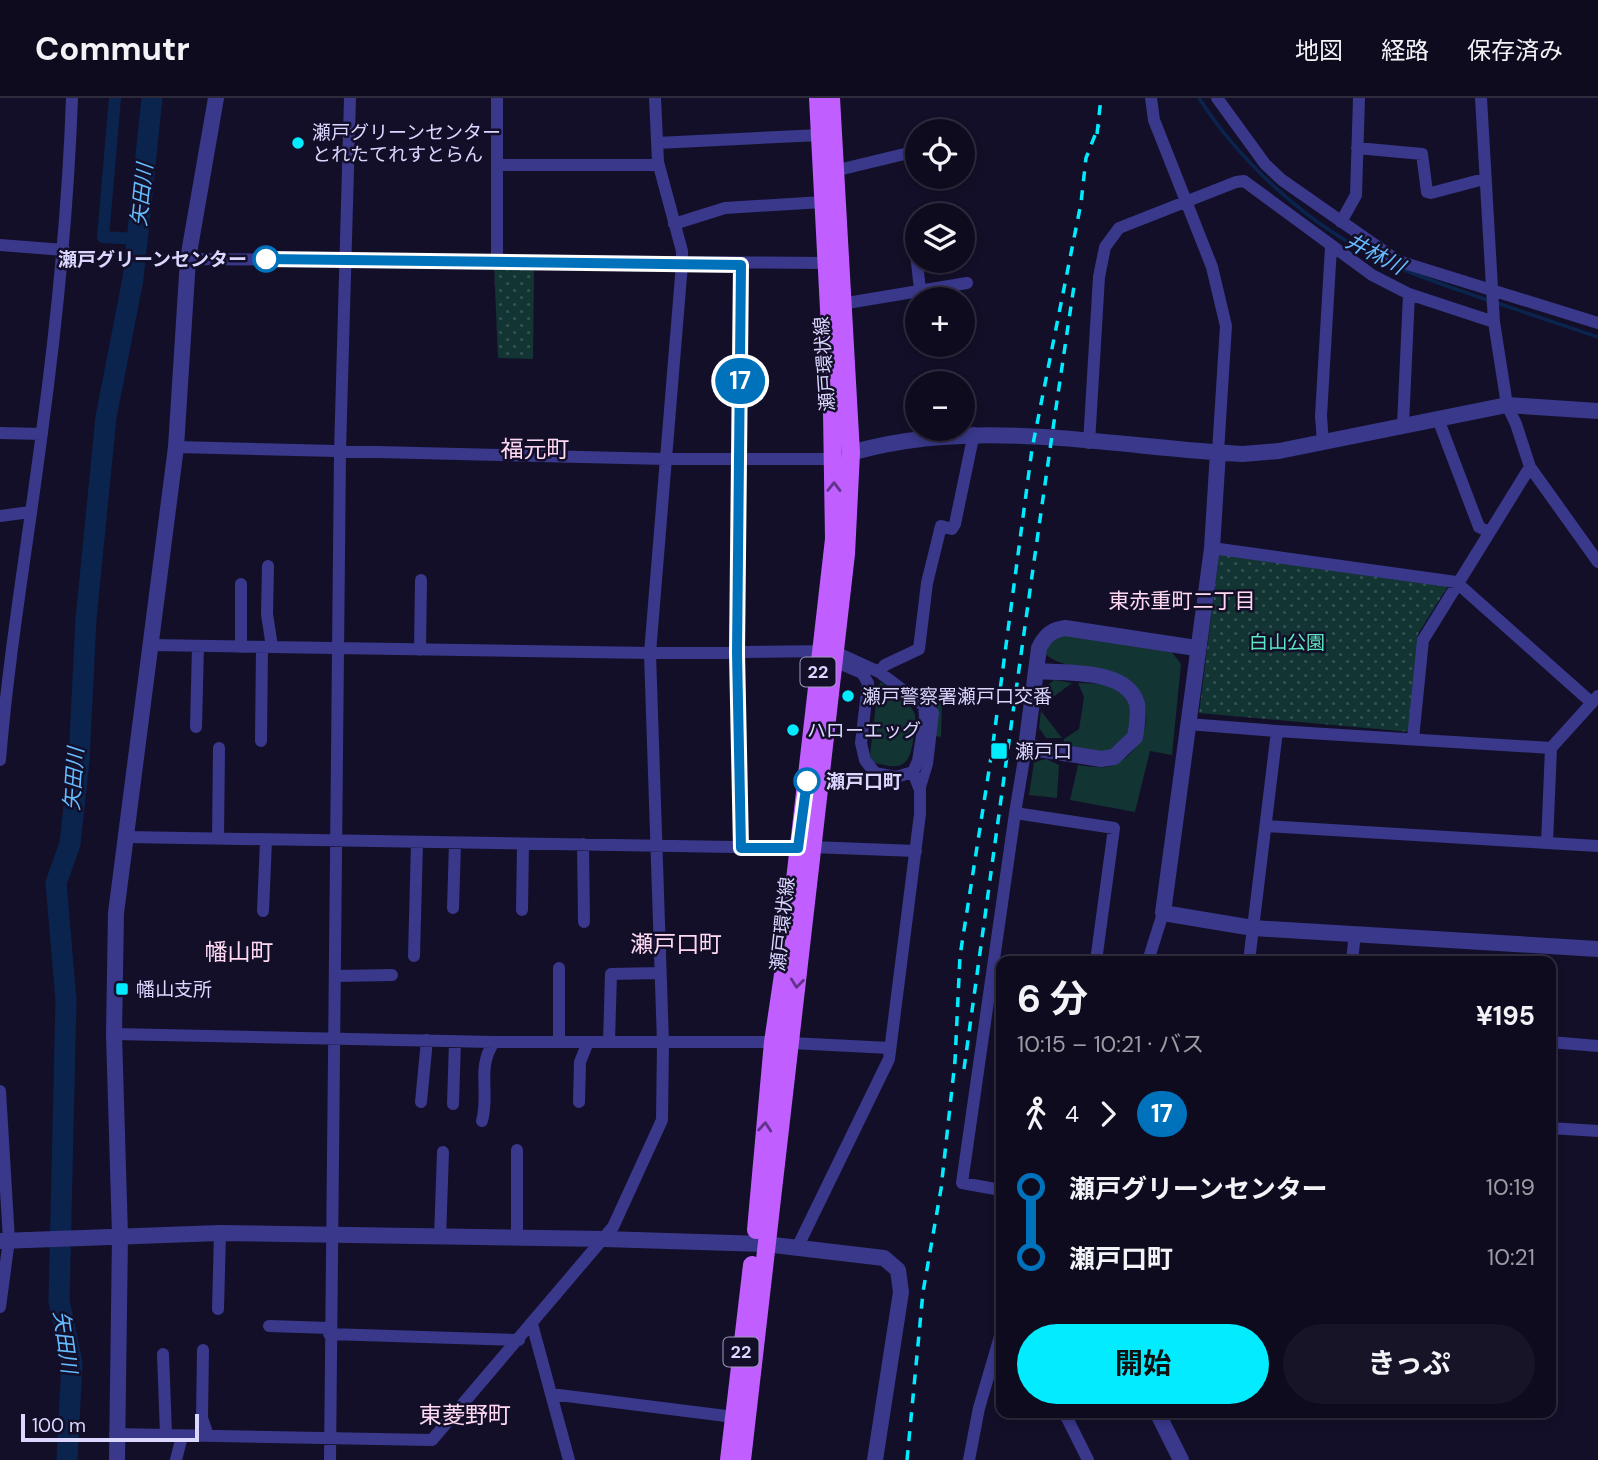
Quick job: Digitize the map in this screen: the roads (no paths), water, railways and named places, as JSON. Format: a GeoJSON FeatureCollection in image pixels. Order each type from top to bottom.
{"type":"FeatureCollection","features":[{"type":"Feature","properties":{"kind":"main road","name":"瀬戸環状線"},"geometry":{"type":"LineString","coordinates":[[818,98],[827,263],[843,456]]}},
{"type":"Feature","properties":{"kind":"main road","name":"瀬戸環状線"},"geometry":{"type":"LineString","coordinates":[[742,1460],[760,1244],[829,655],[833,552],[843,456],[841,304],[831,98]]}},
{"type":"Feature","properties":{"kind":"main road","name":"瀬戸環状線"},"geometry":{"type":"LineString","coordinates":[[729,1460],[760,1244]]}},
{"type":"Feature","properties":{"kind":"street"},"geometry":{"type":"LineString","coordinates":[[0,760],[8,666],[42,434],[64,250],[72,98]]}},
{"type":"Feature","properties":{"kind":"street"},"geometry":{"type":"LineString","coordinates":[[117,1460],[114,1034],[117,913],[176,447],[188,259],[216,98]]}},
{"type":"Feature","properties":{"kind":"street"},"geometry":{"type":"LineString","coordinates":[[330,1460],[329,1331],[333,1235],[332,1039],[337,843],[340,452],[350,98]]}},
{"type":"Feature","properties":{"kind":"street"},"geometry":{"type":"LineString","coordinates":[[497,98],[497,260]]}},
{"type":"Feature","properties":{"kind":"street"},"geometry":{"type":"LineString","coordinates":[[116,1434],[330,1435],[432,1440],[613,1227],[662,1120],[663,1043],[650,653],[682,264],[658,164],[655,98]]}},
{"type":"Feature","properties":{"kind":"street"},"geometry":{"type":"LineString","coordinates":[[1150,956],[1163,913],[1196,648],[1212,548],[1227,349],[1226,326],[1212,267],[1154,120],[1152,98]]}},
{"type":"Feature","properties":{"kind":"street"},"geometry":{"type":"LineString","coordinates":[[1217,98],[1265,164],[1398,261],[1598,323]]}},
{"type":"Feature","properties":{"kind":"street"},"geometry":{"type":"LineString","coordinates":[[1341,222],[1356,195],[1359,98]]}},
{"type":"Feature","properties":{"kind":"street"},"geometry":{"type":"LineString","coordinates":[[1481,98],[1494,322],[1507,405],[1530,467],[1598,562]]}},
{"type":"Feature","properties":{"kind":"street"},"geometry":{"type":"LineString","coordinates":[[657,143],[820,135]]}},
{"type":"Feature","properties":{"kind":"street"},"geometry":{"type":"LineString","coordinates":[[1357,148],[1422,155],[1427,192],[1431,193],[1485,179]]}},
{"type":"Feature","properties":{"kind":"street"},"geometry":{"type":"LineString","coordinates":[[834,171],[905,154]]}},
{"type":"Feature","properties":{"kind":"street"},"geometry":{"type":"LineString","coordinates":[[497,165],[658,164]]}},
{"type":"Feature","properties":{"kind":"street"},"geometry":{"type":"LineString","coordinates":[[1089,443],[1099,276],[1105,247],[1119,228],[1244,181],[1372,275],[1409,294],[1494,322]]}},
{"type":"Feature","properties":{"kind":"street"},"geometry":{"type":"LineString","coordinates":[[674,223],[725,208],[823,202]]}},
{"type":"Feature","properties":{"kind":"street"},"geometry":{"type":"LineString","coordinates":[[0,245],[64,250]]}},
{"type":"Feature","properties":{"kind":"street"},"geometry":{"type":"LineString","coordinates":[[1323,443],[1321,416],[1331,247]]}},
{"type":"Feature","properties":{"kind":"street"},"geometry":{"type":"LineString","coordinates":[[188,259],[344,258],[741,265],[827,263]]}},
{"type":"Feature","properties":{"kind":"street"},"geometry":{"type":"LineString","coordinates":[[741,265],[737,653],[741,848]]}},
{"type":"Feature","properties":{"kind":"street"},"geometry":{"type":"LineString","coordinates":[[944,287],[967,284]]}},
{"type":"Feature","properties":{"kind":"street"},"geometry":{"type":"LineString","coordinates":[[841,304],[905,293]]}},
{"type":"Feature","properties":{"kind":"street"},"geometry":{"type":"LineString","coordinates":[[1403,425],[1409,294]]}},
{"type":"Feature","properties":{"kind":"street"},"geometry":{"type":"LineString","coordinates":[[975,433],[1218,452],[1279,451],[1507,405],[1598,411]]}},
{"type":"Feature","properties":{"kind":"street"},"geometry":{"type":"LineString","coordinates":[[1438,419],[1479,527],[1489,532]]}},
{"type":"Feature","properties":{"kind":"street"},"geometry":{"type":"LineString","coordinates":[[0,433],[42,434]]}},
{"type":"Feature","properties":{"kind":"street"},"geometry":{"type":"LineString","coordinates":[[176,447],[739,459],[843,456],[908,441]]}},
{"type":"Feature","properties":{"kind":"street"},"geometry":{"type":"LineString","coordinates":[[879,671],[885,664],[919,649],[927,583],[941,526],[952,529],[955,524],[972,441]]}},
{"type":"Feature","properties":{"kind":"street"},"geometry":{"type":"LineString","coordinates":[[1413,739],[1423,640],[1530,467]]}},
{"type":"Feature","properties":{"kind":"street"},"geometry":{"type":"LineString","coordinates":[[0,516],[30,512]]}},
{"type":"Feature","properties":{"kind":"street"},"geometry":{"type":"LineString","coordinates":[[1212,548],[1457,582],[1595,700],[1552,748],[1547,843]]}},
{"type":"Feature","properties":{"kind":"street"},"geometry":{"type":"LineString","coordinates":[[261,741],[267,647],[268,566]]}},
{"type":"Feature","properties":{"kind":"street"},"geometry":{"type":"LineString","coordinates":[[419,650],[421,580]]}},
{"type":"Feature","properties":{"kind":"street"},"geometry":{"type":"LineString","coordinates":[[241,584],[241,647]]}},
{"type":"Feature","properties":{"kind":"street"},"geometry":{"type":"LineString","coordinates":[[996,1189],[962,1183],[1040,648],[1044,638],[1054,630],[1065,628],[1196,648]]}},
{"type":"Feature","properties":{"kind":"street"},"geometry":{"type":"LineString","coordinates":[[152,645],[829,655],[879,671],[919,695],[934,713],[928,764],[920,790],[916,850],[889,1059],[797,1248]]}},
{"type":"Feature","properties":{"kind":"street"},"geometry":{"type":"LineString","coordinates":[[196,727],[198,646]]}},
{"type":"Feature","properties":{"kind":"street"},"geometry":{"type":"LineString","coordinates":[[829,655],[862,673],[868,684],[861,743],[865,761],[875,773],[895,777],[913,772]]}},
{"type":"Feature","properties":{"kind":"street"},"geometry":{"type":"LineString","coordinates":[[1026,747],[1101,760],[1114,757],[1136,737],[1136,701],[1121,684],[1113,679],[1038,671]]}},
{"type":"Feature","properties":{"kind":"street"},"geometry":{"type":"LineString","coordinates":[[919,695],[948,694]]}},
{"type":"Feature","properties":{"kind":"street"},"geometry":{"type":"LineString","coordinates":[[919,695],[925,716],[918,761],[913,772],[920,790]]}},
{"type":"Feature","properties":{"kind":"street"},"geometry":{"type":"LineString","coordinates":[[1188,724],[1552,748]]}},
{"type":"Feature","properties":{"kind":"street"},"geometry":{"type":"LineString","coordinates":[[1249,956],[1277,730]]}},
{"type":"Feature","properties":{"kind":"street"},"geometry":{"type":"LineString","coordinates":[[218,839],[219,748]]}},
{"type":"Feature","properties":{"kind":"street"},"geometry":{"type":"LineString","coordinates":[[1016,813],[1114,828],[1097,956]]}},
{"type":"Feature","properties":{"kind":"street"},"geometry":{"type":"LineString","coordinates":[[1266,826],[1598,846]]}},
{"type":"Feature","properties":{"kind":"street"},"geometry":{"type":"LineString","coordinates":[[126,837],[337,843],[916,850]]}},
{"type":"Feature","properties":{"kind":"street"},"geometry":{"type":"LineString","coordinates":[[263,911],[266,841]]}},
{"type":"Feature","properties":{"kind":"street"},"geometry":{"type":"LineString","coordinates":[[414,956],[418,843]]}},
{"type":"Feature","properties":{"kind":"street"},"geometry":{"type":"LineString","coordinates":[[453,908],[455,843]]}},
{"type":"Feature","properties":{"kind":"street"},"geometry":{"type":"LineString","coordinates":[[522,910],[523,844]]}},
{"type":"Feature","properties":{"kind":"street"},"geometry":{"type":"LineString","coordinates":[[583,844],[584,922]]}},
{"type":"Feature","properties":{"kind":"street"},"geometry":{"type":"LineString","coordinates":[[1163,913],[1252,928],[1598,949]]}},
{"type":"Feature","properties":{"kind":"street"},"geometry":{"type":"LineString","coordinates":[[1353,956],[1355,933]]}},
{"type":"Feature","properties":{"kind":"street"},"geometry":{"type":"LineString","coordinates":[[559,968],[559,1042]]}},
{"type":"Feature","properties":{"kind":"street"},"geometry":{"type":"LineString","coordinates":[[609,1042],[611,974],[659,973]]}},
{"type":"Feature","properties":{"kind":"street"},"geometry":{"type":"LineString","coordinates":[[335,975],[392,975]]}},
{"type":"Feature","properties":{"kind":"street"},"geometry":{"type":"LineString","coordinates":[[114,1034],[494,1042],[782,1042],[890,1048]]}},
{"type":"Feature","properties":{"kind":"street"},"geometry":{"type":"LineString","coordinates":[[421,1102],[427,1040]]}},
{"type":"Feature","properties":{"kind":"street"},"geometry":{"type":"LineString","coordinates":[[453,1104],[455,1041]]}},
{"type":"Feature","properties":{"kind":"street"},"geometry":{"type":"LineString","coordinates":[[482,1121],[485,1110],[485,1056],[494,1042]]}},
{"type":"Feature","properties":{"kind":"street"},"geometry":{"type":"LineString","coordinates":[[579,1102],[580,1062],[588,1042]]}},
{"type":"Feature","properties":{"kind":"street"},"geometry":{"type":"LineString","coordinates":[[1556,1042],[1598,1046]]}},
{"type":"Feature","properties":{"kind":"street"},"geometry":{"type":"LineString","coordinates":[[0,1091],[7,1241],[0,1307]]}},
{"type":"Feature","properties":{"kind":"street"},"geometry":{"type":"LineString","coordinates":[[1556,1128],[1598,1131]]}},
{"type":"Feature","properties":{"kind":"street"},"geometry":{"type":"LineString","coordinates":[[517,1150],[517,1238]]}},
{"type":"Feature","properties":{"kind":"street"},"geometry":{"type":"LineString","coordinates":[[440,1238],[443,1152]]}},
{"type":"Feature","properties":{"kind":"street"},"geometry":{"type":"LineString","coordinates":[[218,1310],[220,1233]]}},
{"type":"Feature","properties":{"kind":"street"},"geometry":{"type":"LineString","coordinates":[[7,1241],[220,1233],[604,1239],[760,1244],[884,1258],[898,1270],[901,1279],[874,1460]]}},
{"type":"Feature","properties":{"kind":"street"},"geometry":{"type":"LineString","coordinates":[[533,1324],[569,1460]]}},
{"type":"Feature","properties":{"kind":"street"},"geometry":{"type":"LineString","coordinates":[[269,1326],[519,1340]]}},
{"type":"Feature","properties":{"kind":"street"},"geometry":{"type":"LineString","coordinates":[[203,1350],[202,1418],[208,1436]]}},
{"type":"Feature","properties":{"kind":"street"},"geometry":{"type":"LineString","coordinates":[[163,1354],[166,1434]]}},
{"type":"Feature","properties":{"kind":"street"},"geometry":{"type":"LineString","coordinates":[[969,1460],[979,1408],[996,1360]]}},
{"type":"Feature","properties":{"kind":"street"},"geometry":{"type":"LineString","coordinates":[[551,1394],[734,1417]]}},
{"type":"Feature","properties":{"kind":"street"},"geometry":{"type":"LineString","coordinates":[[1067,1418],[1088,1460]]}},
{"type":"Feature","properties":{"kind":"street"},"geometry":{"type":"LineString","coordinates":[[1160,1418],[1181,1460]]}},
{"type":"Feature","properties":{"kind":"street"},"geometry":{"type":"LineString","coordinates":[[176,1460],[182,1436]]}},
{"type":"Feature","properties":{"kind":"waterway"},"geometry":{"type":"LineString","coordinates":[[115,98],[103,237],[137,239]]}},
{"type":"Feature","properties":{"kind":"waterway","name":"矢田川"},"geometry":{"type":"LineString","coordinates":[[67,1460],[72,1363],[59,1301],[66,1000],[56,883],[70,844],[79,760],[86,619],[106,417],[133,279],[152,98]]}},
{"type":"Feature","properties":{"kind":"waterway","name":"井林川"},"geometry":{"type":"LineString","coordinates":[[1199,98],[1252,165],[1318,222],[1381,260],[1490,301]]}},
{"type":"Feature","properties":{"kind":"waterway","name":"井林川"},"geometry":{"type":"LineString","coordinates":[[1497,303],[1598,337]]}},
{"type":"Feature","properties":{"kind":"railway"},"geometry":{"type":"LineString","coordinates":[[1097,134],[1101,98]]}},
{"type":"Feature","properties":{"kind":"railway"},"geometry":{"type":"LineString","coordinates":[[907,1460],[923,1292],[941,1189],[955,1061],[960,956],[992,751],[1032,449],[1081,203],[1086,158],[1099,125]]}},
{"type":"Feature","properties":{"kind":"railway"},"geometry":{"type":"LineString","coordinates":[[964,1069],[1074,286]]}},
{"type":"Feature","properties":{"kind":"place","name":"瀬戸グリーンセンター とれたてれすとらん"},"geometry":{"type":"Point","coordinates":[298,143]}},
{"type":"Feature","properties":{"kind":"place","name":"瀬戸グリーンセンター"},"geometry":{"type":"Point","coordinates":[266,259]}},
{"type":"Feature","properties":{"kind":"place","name":"瀬戸警察署瀬戸口交番"},"geometry":{"type":"Point","coordinates":[848,696]}},
{"type":"Feature","properties":{"kind":"place","name":"ハローエッグ"},"geometry":{"type":"Point","coordinates":[793,730]}},
{"type":"Feature","properties":{"kind":"place","name":"瀬戸口"},"geometry":{"type":"Point","coordinates":[999,751]}},
{"type":"Feature","properties":{"kind":"place","name":"瀬戸口町"},"geometry":{"type":"Point","coordinates":[807,781]}},
{"type":"Feature","properties":{"kind":"place","name":"幡山支所"},"geometry":{"type":"Point","coordinates":[122,989]}},
{"type":"Feature","properties":{"kind":"district","name":"福元町"},"geometry":{"type":"Point","coordinates":[535,449]}},
{"type":"Feature","properties":{"kind":"district","name":"東赤重町二丁目"},"geometry":{"type":"Point","coordinates":[1182,601]}},
{"type":"Feature","properties":{"kind":"district","name":"瀬戸口町"},"geometry":{"type":"Point","coordinates":[676,944]}},
{"type":"Feature","properties":{"kind":"district","name":"幡山町"},"geometry":{"type":"Point","coordinates":[239,952]}},
{"type":"Feature","properties":{"kind":"district","name":"東菱野町"},"geometry":{"type":"Point","coordinates":[465,1415]}},
{"type":"Feature","properties":{"kind":"park label","name":"白山公園"},"geometry":{"type":"Point","coordinates":[1287,642]}}]}
